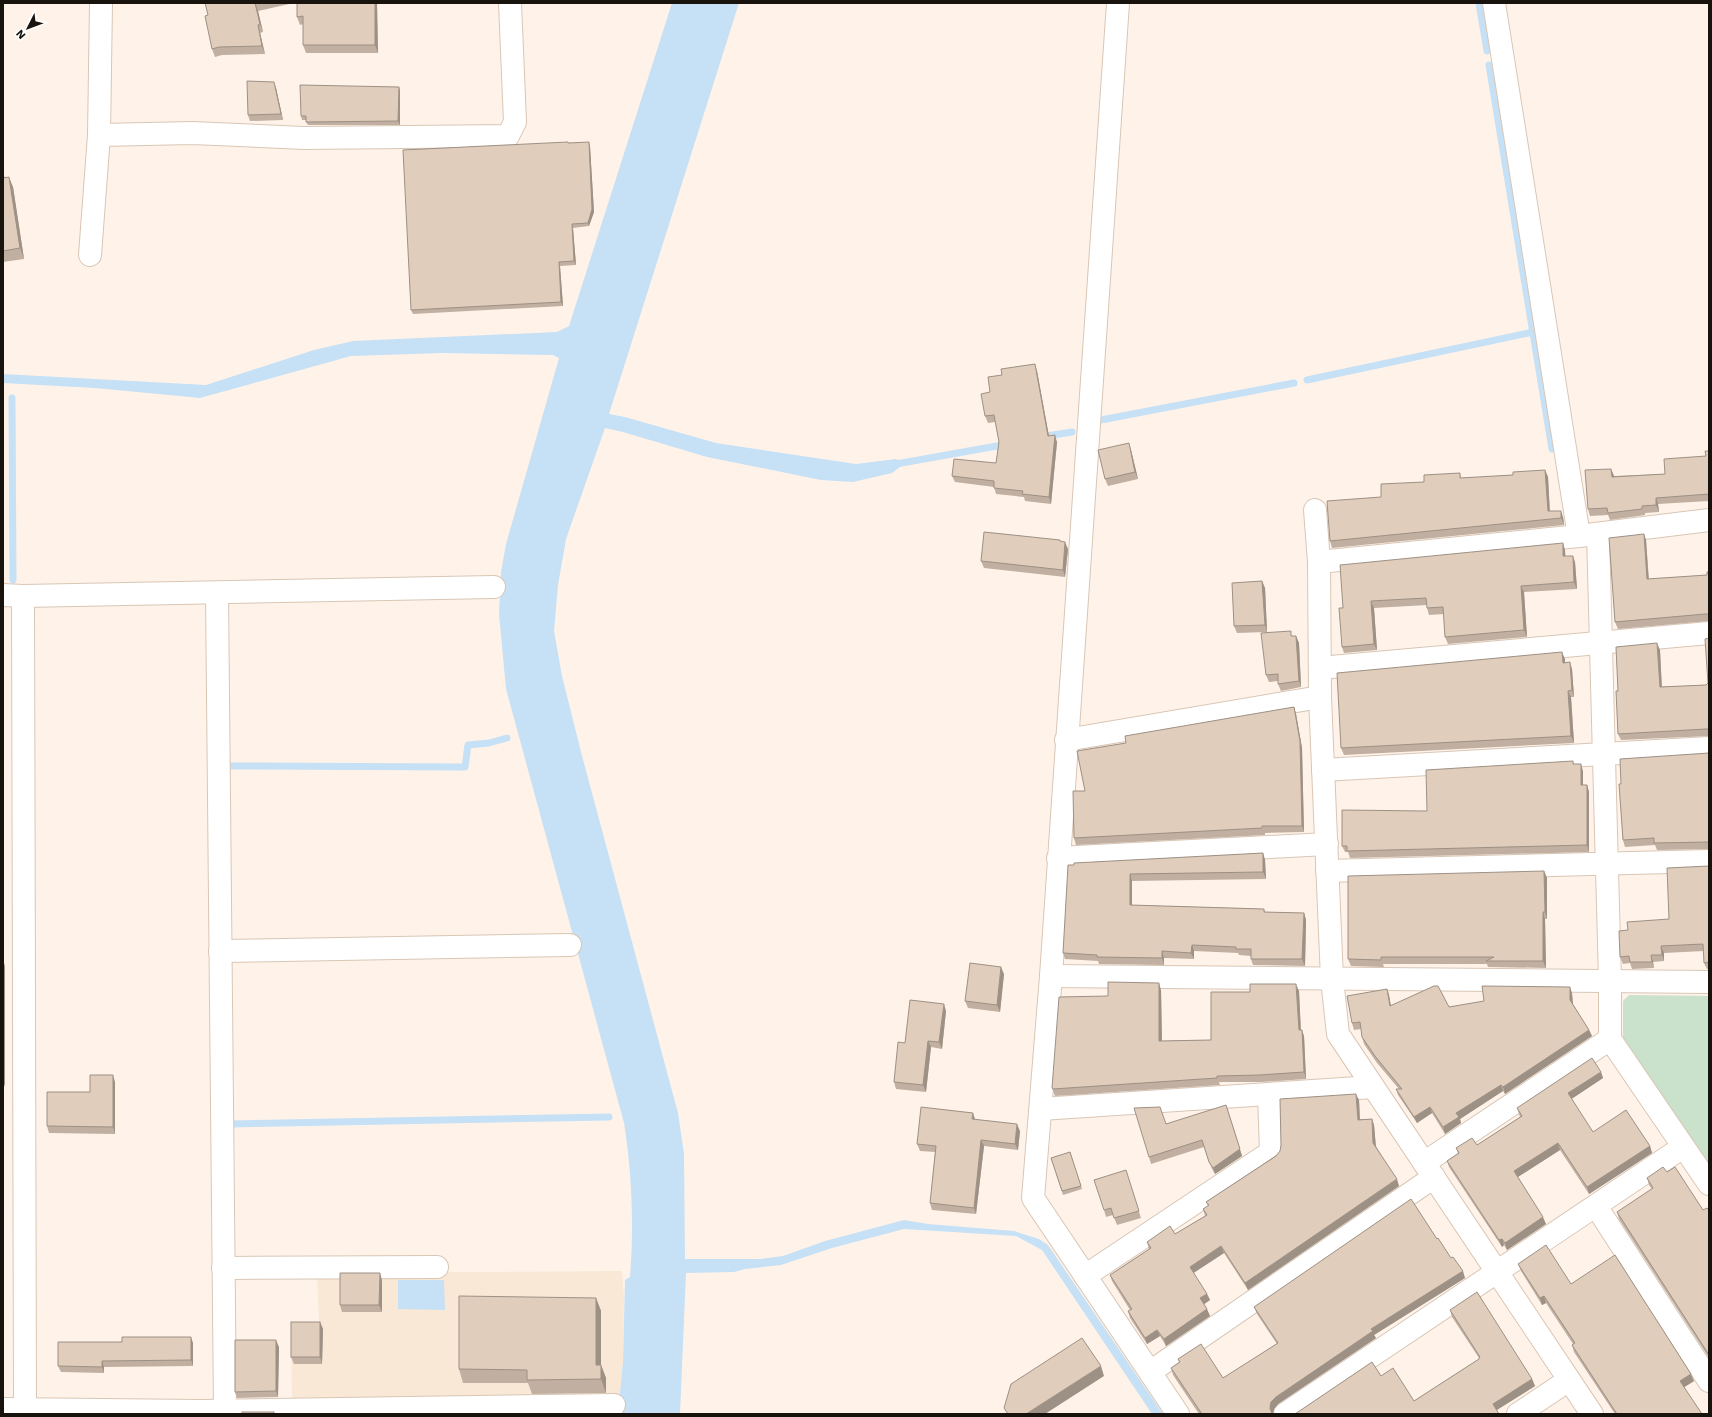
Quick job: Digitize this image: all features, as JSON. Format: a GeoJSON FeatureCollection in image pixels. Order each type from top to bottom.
{"type":"FeatureCollection","features":[{"type":"Feature","properties":{"kind":"street"},"geometry":{"type":"LineString","coordinates":[[90,255],[99,135],[101,3]]}},
{"type":"Feature","properties":{"kind":"street"},"geometry":{"type":"LineString","coordinates":[[99,135],[192,133],[304,138],[508,136],[515,122],[510,3]]}},
{"type":"Feature","properties":{"kind":"street"},"geometry":{"type":"LineString","coordinates":[[1118,3],[1066,740],[1051,976],[1034,1198],[1178,1414]]}},
{"type":"Feature","properties":{"kind":"street"},"geometry":{"type":"LineString","coordinates":[[1494,3],[1588,535],[1601,643],[1610,981],[1610,1039],[1709,1184]]}},
{"type":"Feature","properties":{"kind":"street"},"geometry":{"type":"LineString","coordinates":[[1315,510],[1319,562],[1320,697],[1327,871],[1332,979],[1338,1034],[1592,1414]]}},
{"type":"Feature","properties":{"kind":"street"},"geometry":{"type":"LineString","coordinates":[[1319,562],[1588,535],[1709,520]]}},
{"type":"Feature","properties":{"kind":"street"},"geometry":{"type":"LineString","coordinates":[[26,1409],[13,596],[494,587]]}},
{"type":"Feature","properties":{"kind":"street"},"geometry":{"type":"LineString","coordinates":[[217,592],[225,1410]]}},
{"type":"Feature","properties":{"kind":"street"},"geometry":{"type":"LineString","coordinates":[[1320,668],[1709,633]]}},
{"type":"Feature","properties":{"kind":"street"},"geometry":{"type":"LineString","coordinates":[[1066,740],[1320,697]]}},
{"type":"Feature","properties":{"kind":"street"},"geometry":{"type":"LineString","coordinates":[[1323,770],[1709,748]]}},
{"type":"Feature","properties":{"kind":"street"},"geometry":{"type":"LineString","coordinates":[[1058,858],[1327,844]]}},
{"type":"Feature","properties":{"kind":"street"},"geometry":{"type":"LineString","coordinates":[[1327,871],[1709,861]]}},
{"type":"Feature","properties":{"kind":"street"},"geometry":{"type":"LineString","coordinates":[[220,951],[570,945]]}},
{"type":"Feature","properties":{"kind":"street"},"geometry":{"type":"LineString","coordinates":[[1051,976],[1709,982]]}},
{"type":"Feature","properties":{"kind":"street"},"geometry":{"type":"LineString","coordinates":[[1150,1372],[1610,1039]]}},
{"type":"Feature","properties":{"kind":"street"},"geometry":{"type":"LineString","coordinates":[[1041,1109],[1373,1087]]}},
{"type":"Feature","properties":{"kind":"street"},"geometry":{"type":"LineString","coordinates":[[1085,1276],[1271,1152],[1269,1094]]}},
{"type":"Feature","properties":{"kind":"street"},"geometry":{"type":"LineString","coordinates":[[1285,1414],[1683,1148]]}},
{"type":"Feature","properties":{"kind":"street"},"geometry":{"type":"LineString","coordinates":[[1596,1206],[1709,1381]]}},
{"type":"Feature","properties":{"kind":"street"},"geometry":{"type":"LineString","coordinates":[[223,1268],[437,1267]]}},
{"type":"Feature","properties":{"kind":"street"},"geometry":{"type":"LineString","coordinates":[[1518,1414],[1569,1380]]}},
{"type":"Feature","properties":{"kind":"street"},"geometry":{"type":"LineString","coordinates":[[3,1409],[201,1412],[225,1410],[614,1405]]}},
{"type":"Feature","properties":{"kind":"shaded area"},"geometry":{"type":"Polygon","coordinates":[[[622,1271],[624,1296],[623,1362],[620,1399],[292,1405],[291,1328],[319,1324],[317,1273],[622,1271]]]}},
{"type":"Feature","properties":{"kind":"green space"},"geometry":{"type":"Polygon","coordinates":[[[1629,995],[1709,996],[1709,1163],[1623,1038],[1623,1001],[1629,995]]]}},
{"type":"Feature","properties":{"kind":"water"},"geometry":{"type":"Polygon","coordinates":[[[672,3],[739,3],[609,414],[625,417],[716,443],[856,464],[896,459],[905,463],[892,473],[853,482],[821,480],[707,457],[605,428],[566,539],[558,585],[554,631],[562,676],[581,752],[678,1113],[684,1154],[685,1259],[760,1259],[783,1256],[825,1241],[904,1220],[928,1224],[1014,1231],[1039,1239],[1048,1245],[1163,1414],[1152,1414],[1042,1250],[1016,1236],[904,1229],[832,1248],[781,1265],[745,1269],[734,1272],[686,1273],[680,1414],[618,1414],[623,1362],[625,1280],[630,1277],[632,1238],[632,1200],[627,1142],[624,1123],[506,689],[499,614],[501,572],[506,544],[559,358],[553,355],[442,353],[351,356],[200,398],[95,388],[3,383],[3,374],[206,385],[314,350],[353,341],[557,332],[569,326],[672,3]]]}},
{"type":"Feature","properties":{"kind":"water"},"geometry":{"type":"Polygon","coordinates":[[[398,1280],[444,1280],[445,1310],[398,1309],[398,1280]]]}},
{"type":"Feature","properties":{"kind":"building"},"geometry":{"type":"Polygon","coordinates":[[[205,3],[255,3],[260,24],[258,25],[262,46],[219,47],[212,49],[205,16],[208,15],[205,3]]]}},
{"type":"Feature","properties":{"kind":"building"},"geometry":{"type":"Polygon","coordinates":[[[297,3],[375,3],[375,45],[303,45],[303,16],[297,17],[297,3]]]}},
{"type":"Feature","properties":{"kind":"building"},"geometry":{"type":"Polygon","coordinates":[[[247,81],[274,82],[281,114],[248,115],[247,81]]]}},
{"type":"Feature","properties":{"kind":"building"},"geometry":{"type":"Polygon","coordinates":[[[300,85],[399,87],[398,121],[306,122],[306,116],[301,116],[300,85]]]}},
{"type":"Feature","properties":{"kind":"building"},"geometry":{"type":"Polygon","coordinates":[[[589,142],[592,209],[588,223],[572,224],[574,261],[559,262],[561,302],[411,310],[403,150],[589,142]]]}},
{"type":"Feature","properties":{"kind":"building"},"geometry":{"type":"Polygon","coordinates":[[[9,177],[20,248],[3,251],[3,178],[9,177]]]}},
{"type":"Feature","properties":{"kind":"building"},"geometry":{"type":"Polygon","coordinates":[[[1035,364],[1048,436],[1055,435],[1049,497],[1022,494],[1023,491],[994,488],[994,481],[952,476],[954,459],[996,463],[999,442],[994,415],[985,416],[981,394],[990,392],[988,377],[1002,375],[1001,369],[1035,364]]]}},
{"type":"Feature","properties":{"kind":"building"},"geometry":{"type":"Polygon","coordinates":[[[1129,443],[1135,472],[1105,479],[1098,450],[1129,443]]]}},
{"type":"Feature","properties":{"kind":"building"},"geometry":{"type":"Polygon","coordinates":[[[1705,451],[1709,451],[1709,494],[1656,498],[1656,505],[1642,506],[1642,509],[1608,513],[1607,508],[1588,509],[1585,470],[1611,469],[1612,477],[1665,474],[1664,459],[1706,456],[1705,451]]]}},
{"type":"Feature","properties":{"kind":"building"},"geometry":{"type":"Polygon","coordinates":[[[1545,470],[1548,511],[1561,511],[1561,518],[1330,541],[1327,501],[1381,497],[1381,484],[1424,482],[1424,475],[1460,473],[1460,478],[1513,475],[1513,472],[1545,470]]]}},
{"type":"Feature","properties":{"kind":"building"},"geometry":{"type":"Polygon","coordinates":[[[984,532],[1060,540],[1065,542],[1063,570],[981,561],[984,532]]]}},
{"type":"Feature","properties":{"kind":"building"},"geometry":{"type":"Polygon","coordinates":[[[1644,534],[1647,579],[1707,575],[1707,572],[1709,572],[1709,614],[1615,622],[1609,538],[1644,534]]]}},
{"type":"Feature","properties":{"kind":"building"},"geometry":{"type":"Polygon","coordinates":[[[1563,543],[1563,556],[1573,556],[1574,582],[1521,586],[1524,630],[1445,637],[1443,607],[1427,608],[1426,598],[1371,601],[1374,644],[1342,647],[1339,608],[1343,608],[1340,565],[1563,543]]]}},
{"type":"Feature","properties":{"kind":"building"},"geometry":{"type":"Polygon","coordinates":[[[1262,581],[1265,625],[1234,626],[1232,583],[1262,581]]]}},
{"type":"Feature","properties":{"kind":"building"},"geometry":{"type":"Polygon","coordinates":[[[1291,631],[1291,636],[1296,636],[1299,681],[1278,684],[1278,674],[1266,675],[1261,633],[1291,631]]]}},
{"type":"Feature","properties":{"kind":"building"},"geometry":{"type":"Polygon","coordinates":[[[1709,638],[1709,729],[1618,734],[1616,647],[1657,643],[1660,687],[1706,685],[1708,683],[1705,639],[1709,638]]]}},
{"type":"Feature","properties":{"kind":"building"},"geometry":{"type":"Polygon","coordinates":[[[1562,652],[1563,663],[1570,662],[1572,690],[1568,691],[1571,736],[1341,748],[1337,673],[1562,652]]]}},
{"type":"Feature","properties":{"kind":"building"},"geometry":{"type":"Polygon","coordinates":[[[1294,707],[1300,741],[1302,826],[1262,826],[1262,828],[1074,838],[1073,791],[1085,791],[1077,751],[1126,743],[1125,736],[1294,707]]]}},
{"type":"Feature","properties":{"kind":"building"},"geometry":{"type":"Polygon","coordinates":[[[1709,753],[1709,842],[1654,843],[1654,838],[1623,840],[1619,784],[1621,784],[1620,759],[1709,753]]]}},
{"type":"Feature","properties":{"kind":"building"},"geometry":{"type":"Polygon","coordinates":[[[1573,761],[1573,764],[1581,764],[1581,785],[1587,785],[1587,845],[1347,851],[1347,846],[1342,846],[1342,810],[1427,811],[1426,770],[1573,761]]]}},
{"type":"Feature","properties":{"kind":"building"},"geometry":{"type":"Polygon","coordinates":[[[1263,853],[1263,872],[1130,874],[1130,905],[1264,909],[1264,912],[1304,913],[1302,959],[1251,959],[1251,949],[1192,945],[1191,953],[1162,951],[1162,958],[1097,957],[1097,955],[1063,953],[1068,865],[1074,865],[1074,863],[1263,853]]]}},
{"type":"Feature","properties":{"kind":"building"},"geometry":{"type":"Polygon","coordinates":[[[1709,866],[1709,962],[1704,963],[1703,944],[1661,946],[1662,955],[1651,955],[1652,962],[1630,962],[1629,956],[1620,957],[1619,931],[1628,930],[1627,922],[1669,919],[1667,868],[1709,866]]]}},
{"type":"Feature","properties":{"kind":"building"},"geometry":{"type":"Polygon","coordinates":[[[1544,871],[1545,912],[1543,912],[1543,961],[1486,961],[1494,957],[1381,957],[1381,960],[1348,959],[1348,876],[1544,871]]]}},
{"type":"Feature","properties":{"kind":"building"},"geometry":{"type":"Polygon","coordinates":[[[970,963],[1001,967],[997,1005],[965,1001],[970,963]]]}},
{"type":"Feature","properties":{"kind":"building"},"geometry":{"type":"Polygon","coordinates":[[[4,964],[4,1084],[3,1084],[4,964]]]}},
{"type":"Feature","properties":{"kind":"building"},"geometry":{"type":"Polygon","coordinates":[[[1108,982],[1159,983],[1159,1041],[1211,1040],[1211,992],[1250,992],[1250,984],[1296,984],[1299,1030],[1302,1030],[1304,1072],[1217,1076],[1217,1078],[1053,1089],[1059,997],[1108,996],[1108,982]]]}},
{"type":"Feature","properties":{"kind":"building"},"geometry":{"type":"Polygon","coordinates":[[[1434,986],[1438,986],[1449,1007],[1484,1001],[1482,986],[1570,987],[1570,1000],[1589,1030],[1503,1087],[1501,1085],[1456,1113],[1459,1117],[1443,1127],[1430,1107],[1414,1117],[1396,1089],[1402,1089],[1375,1056],[1362,1037],[1360,1022],[1352,1023],[1347,996],[1387,989],[1390,1006],[1434,986]]]}},
{"type":"Feature","properties":{"kind":"building"},"geometry":{"type":"Polygon","coordinates":[[[910,1000],[944,1004],[939,1042],[928,1041],[923,1085],[894,1082],[898,1042],[905,1043],[910,1000]]]}},
{"type":"Feature","properties":{"kind":"building"},"geometry":{"type":"Polygon","coordinates":[[[1592,1058],[1601,1072],[1568,1093],[1593,1132],[1626,1110],[1650,1146],[1587,1187],[1558,1143],[1514,1171],[1543,1217],[1505,1243],[1502,1239],[1499,1240],[1447,1161],[1459,1153],[1456,1148],[1472,1138],[1477,1145],[1522,1116],[1517,1108],[1592,1058]]]}},
{"type":"Feature","properties":{"kind":"building"},"geometry":{"type":"Polygon","coordinates":[[[90,1075],[113,1075],[113,1127],[47,1126],[47,1092],[90,1092],[90,1075]]]}},
{"type":"Feature","properties":{"kind":"building"},"geometry":{"type":"Polygon","coordinates":[[[1356,1094],[1358,1120],[1372,1119],[1373,1143],[1397,1179],[1245,1283],[1221,1246],[1190,1267],[1207,1294],[1200,1298],[1207,1309],[1164,1339],[1157,1330],[1145,1338],[1128,1311],[1132,1309],[1110,1275],[1151,1248],[1147,1242],[1170,1226],[1175,1234],[1207,1215],[1203,1209],[1209,1205],[1206,1202],[1276,1156],[1280,1151],[1281,1145],[1280,1099],[1356,1094]]]}},
{"type":"Feature","properties":{"kind":"building"},"geometry":{"type":"Polygon","coordinates":[[[1226,1105],[1240,1149],[1213,1168],[1209,1162],[1202,1140],[1149,1157],[1134,1108],[1160,1107],[1166,1124],[1226,1105]]]}},
{"type":"Feature","properties":{"kind":"building"},"geometry":{"type":"Polygon","coordinates":[[[921,1107],[973,1113],[972,1119],[1017,1124],[1015,1144],[981,1140],[974,1208],[930,1203],[936,1146],[917,1144],[921,1107]]]}},
{"type":"Feature","properties":{"kind":"building"},"geometry":{"type":"Polygon","coordinates":[[[1070,1152],[1081,1186],[1062,1191],[1051,1158],[1070,1152]]]}},
{"type":"Feature","properties":{"kind":"building"},"geometry":{"type":"Polygon","coordinates":[[[1663,1167],[1667,1172],[1675,1167],[1703,1210],[1707,1208],[1709,1211],[1709,1355],[1617,1212],[1653,1188],[1647,1178],[1663,1167]]]}},
{"type":"Feature","properties":{"kind":"building"},"geometry":{"type":"Polygon","coordinates":[[[1126,1170],[1139,1211],[1114,1218],[1111,1208],[1104,1210],[1094,1180],[1126,1170]]]}},
{"type":"Feature","properties":{"kind":"building"},"geometry":{"type":"Polygon","coordinates":[[[1411,1199],[1437,1239],[1438,1238],[1451,1258],[1453,1257],[1463,1271],[1371,1329],[1373,1331],[1276,1397],[1271,1402],[1270,1408],[1272,1414],[1202,1414],[1171,1368],[1180,1362],[1178,1359],[1201,1344],[1223,1378],[1278,1343],[1254,1307],[1411,1199]]]}},
{"type":"Feature","properties":{"kind":"building"},"geometry":{"type":"Polygon","coordinates":[[[1546,1245],[1571,1284],[1615,1255],[1691,1374],[1680,1381],[1702,1414],[1617,1414],[1572,1345],[1575,1343],[1544,1296],[1540,1298],[1518,1264],[1546,1245]]]}},
{"type":"Feature","properties":{"kind":"building"},"geometry":{"type":"Polygon","coordinates":[[[340,1273],[380,1273],[379,1305],[340,1305],[340,1273]]]}},
{"type":"Feature","properties":{"kind":"building"},"geometry":{"type":"Polygon","coordinates":[[[1477,1292],[1532,1379],[1493,1404],[1499,1414],[1295,1414],[1372,1362],[1381,1376],[1393,1368],[1414,1401],[1479,1359],[1480,1357],[1450,1310],[1477,1292]]]}},
{"type":"Feature","properties":{"kind":"building"},"geometry":{"type":"Polygon","coordinates":[[[459,1296],[596,1298],[596,1365],[601,1365],[601,1379],[527,1380],[527,1370],[459,1369],[459,1296]]]}},
{"type":"Feature","properties":{"kind":"building"},"geometry":{"type":"Polygon","coordinates":[[[291,1322],[320,1322],[320,1357],[291,1357],[291,1322]]]}},
{"type":"Feature","properties":{"kind":"building"},"geometry":{"type":"Polygon","coordinates":[[[122,1337],[191,1337],[191,1360],[102,1361],[102,1367],[58,1366],[58,1342],[122,1342],[122,1337]]]}},
{"type":"Feature","properties":{"kind":"building"},"geometry":{"type":"Polygon","coordinates":[[[1082,1338],[1101,1366],[1026,1414],[1008,1414],[1004,1408],[1011,1384],[1082,1338]]]}},
{"type":"Feature","properties":{"kind":"building"},"geometry":{"type":"Polygon","coordinates":[[[235,1340],[276,1340],[276,1391],[235,1392],[235,1340]]]}},
{"type":"Feature","properties":{"kind":"building"},"geometry":{"type":"Polygon","coordinates":[[[242,1412],[274,1412],[274,1414],[242,1414],[242,1412]]]}},
{"type":"Feature","properties":{"kind":"waterway"},"geometry":{"type":"LineString","coordinates":[[1479,3],[1487,51]]}},
{"type":"Feature","properties":{"kind":"waterway"},"geometry":{"type":"LineString","coordinates":[[1489,65],[1552,449]]}},
{"type":"Feature","properties":{"kind":"waterway"},"geometry":{"type":"LineString","coordinates":[[1307,380],[1533,332]]}},
{"type":"Feature","properties":{"kind":"waterway"},"geometry":{"type":"LineString","coordinates":[[1101,420],[1294,383]]}},
{"type":"Feature","properties":{"kind":"waterway"},"geometry":{"type":"LineString","coordinates":[[12,398],[13,580]]}},
{"type":"Feature","properties":{"kind":"waterway"},"geometry":{"type":"LineString","coordinates":[[1047,436],[1072,432]]}},
{"type":"Feature","properties":{"kind":"waterway"},"geometry":{"type":"LineString","coordinates":[[896,464],[1008,444]]}},
{"type":"Feature","properties":{"kind":"waterway"},"geometry":{"type":"LineString","coordinates":[[230,766],[465,767],[468,745],[489,743],[507,738]]}},
{"type":"Feature","properties":{"kind":"waterway"},"geometry":{"type":"LineString","coordinates":[[229,1124],[609,1117]]}}]}
